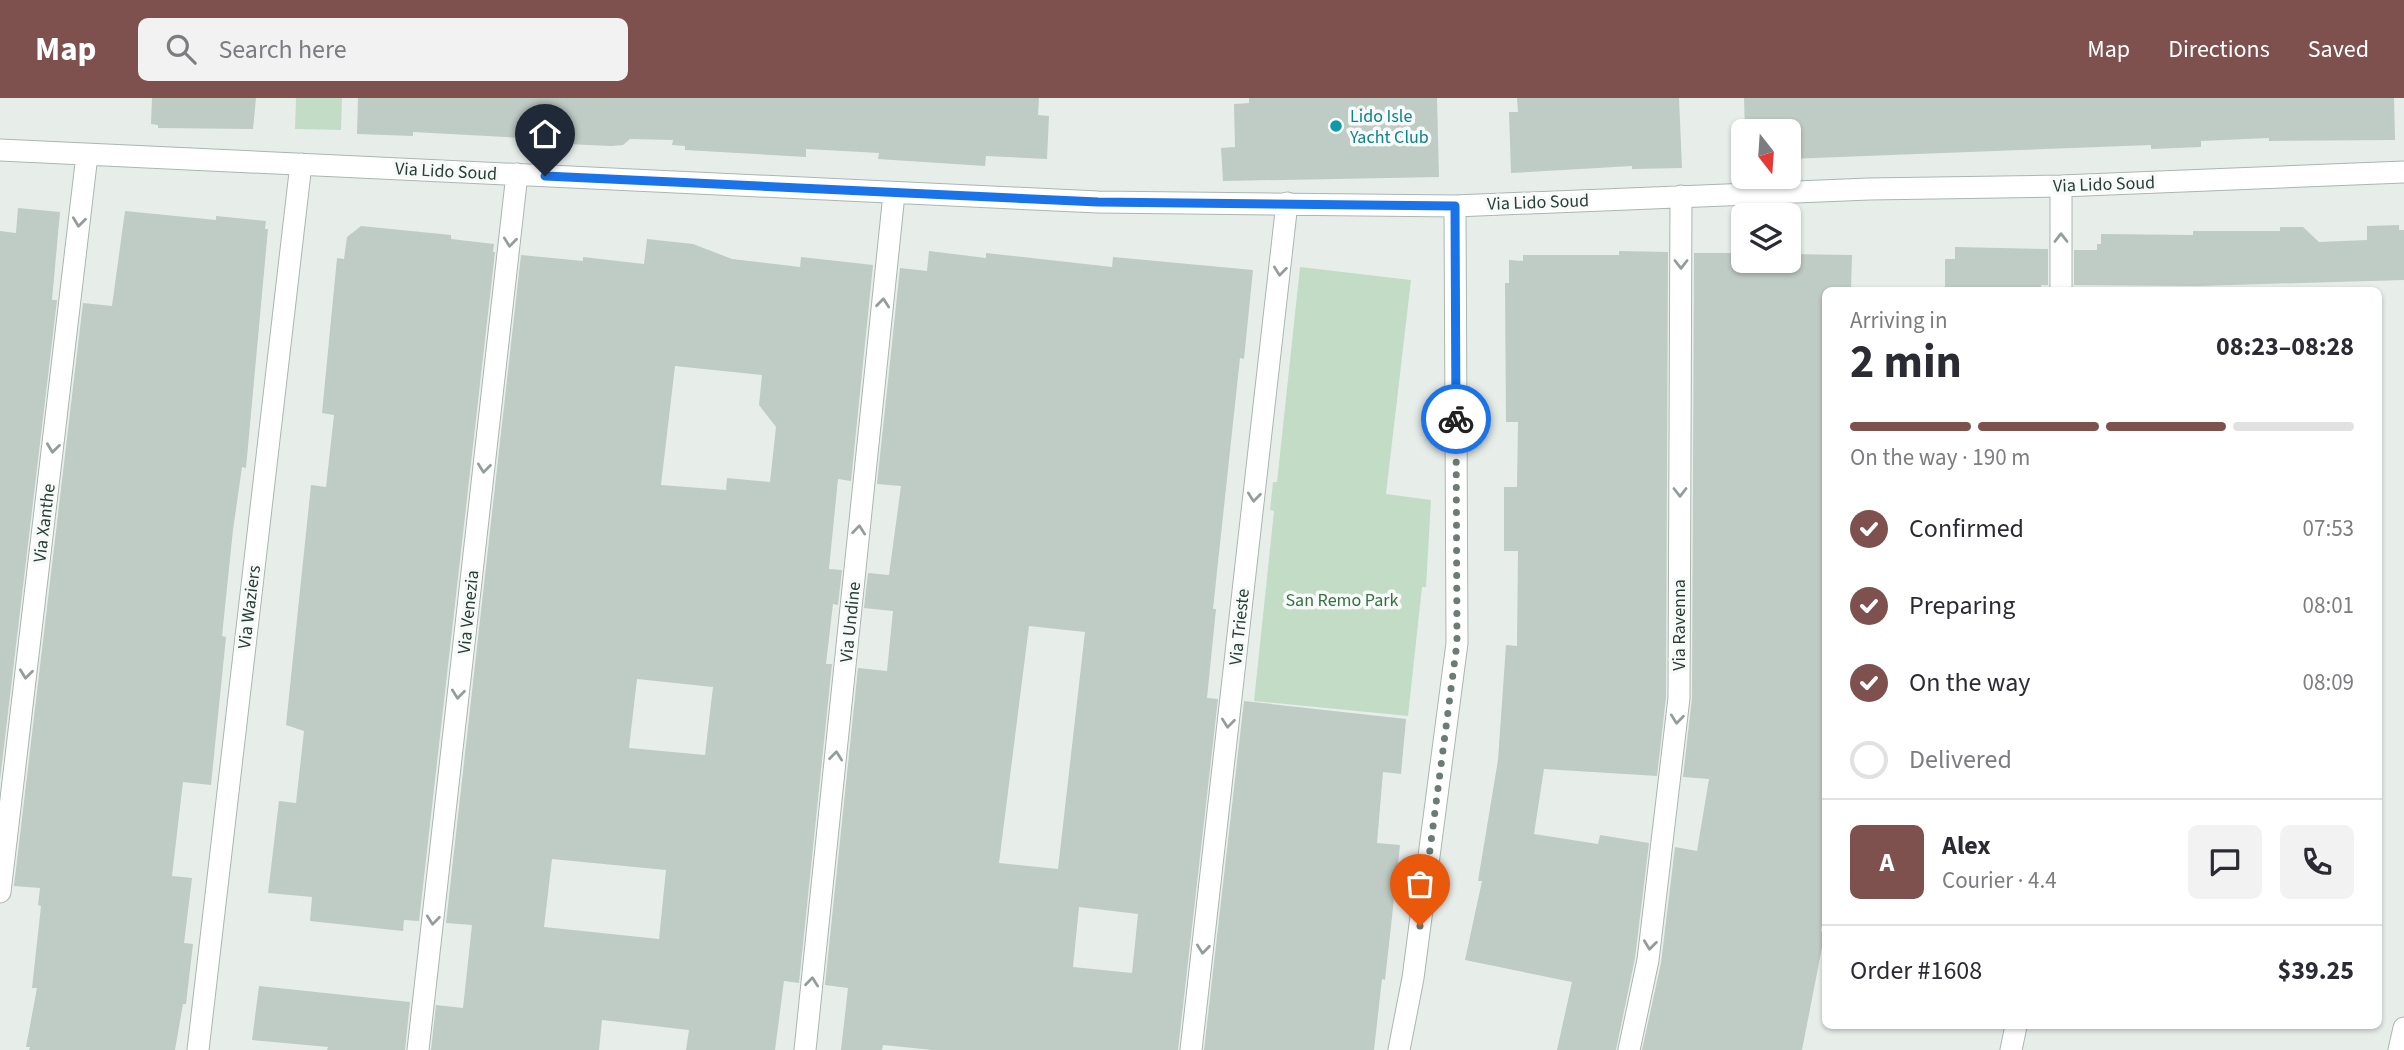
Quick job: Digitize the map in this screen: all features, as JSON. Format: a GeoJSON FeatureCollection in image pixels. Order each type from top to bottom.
{"type":"FeatureCollection","features":[{"type":"Feature","properties":{"kind":"street","name":"Via Lido Soud"},"geometry":{"type":"LineString","coordinates":[[0,150],[1098,202],[1455,206],[1869,188],[2062,186],[2404,172]]}},
{"type":"Feature","properties":{"kind":"street","name":"Via Xanthe"},"geometry":{"type":"LineString","coordinates":[[0,892],[87,155]]}},
{"type":"Feature","properties":{"kind":"street","name":"Via Waziers"},"geometry":{"type":"LineString","coordinates":[[198,1050],[300,164]]}},
{"type":"Feature","properties":{"kind":"street","name":"Via Venezia"},"geometry":{"type":"LineString","coordinates":[[418,1050],[517,174]]}},
{"type":"Feature","properties":{"kind":"street"},"geometry":{"type":"LineString","coordinates":[[2061,287],[2062,186]]}},
{"type":"Feature","properties":{"kind":"street","name":"Via Undine"},"geometry":{"type":"LineString","coordinates":[[805,1050],[894,194]]}},
{"type":"Feature","properties":{"kind":"street","name":"Via Ravenna"},"geometry":{"type":"LineString","coordinates":[[1629,1050],[1648,960],[1679,698],[1681,196]]}},
{"type":"Feature","properties":{"kind":"street","name":"Via Trieste"},"geometry":{"type":"LineString","coordinates":[[1191,1050],[1287,203]]}},
{"type":"Feature","properties":{"kind":"street"},"geometry":{"type":"LineString","coordinates":[[1399,1050],[1413,978],[1457,643],[1455,206]]}},
{"type":"Feature","properties":{"kind":"street"},"geometry":{"type":"LineString","coordinates":[[2399,1050],[2404,1028]]}},
{"type":"Feature","properties":{"kind":"street"},"geometry":{"type":"LineString","coordinates":[[2011,1050],[2015,1029]]}},
{"type":"Feature","properties":{"kind":"green space"},"geometry":{"type":"Polygon","coordinates":[[[296,98],[342,98],[341,130],[295,129],[296,98]]]}},
{"type":"Feature","properties":{"kind":"green space","name":"San Remo Park"},"geometry":{"type":"Polygon","coordinates":[[[1300,267],[1411,280],[1386,494],[1431,500],[1426,587],[1422,587],[1408,716],[1254,701],[1274,511],[1270,510],[1273,482],[1277,482],[1300,267]]]}},
{"type":"Feature","properties":{"kind":"building"},"geometry":{"type":"Polygon","coordinates":[[[152,98],[256,98],[253,129],[158,128],[158,125],[151,124],[152,98]]]}},
{"type":"Feature","properties":{"kind":"building"},"geometry":{"type":"Polygon","coordinates":[[[358,98],[1039,98],[1038,115],[1049,116],[1047,159],[986,156],[985,166],[878,159],[879,153],[806,149],[806,157],[685,150],[685,146],[672,145],[673,140],[630,139],[623,145],[611,146],[524,142],[524,138],[413,132],[413,136],[357,134],[358,98]]]}},
{"type":"Feature","properties":{"kind":"building","name":"Lido Isle Yacht Club"},"geometry":{"type":"Polygon","coordinates":[[[1249,98],[1437,98],[1439,177],[1223,181],[1221,148],[1235,147],[1234,104],[1249,103],[1249,98]]]}},
{"type":"Feature","properties":{"kind":"building"},"geometry":{"type":"Polygon","coordinates":[[[1517,98],[1679,98],[1682,168],[1632,169],[1632,166],[1511,173],[1509,112],[1518,112],[1517,98]]]}},
{"type":"Feature","properties":{"kind":"building"},"geometry":{"type":"Polygon","coordinates":[[[1744,98],[2394,98],[2395,140],[2269,141],[2269,138],[2201,141],[2201,147],[2151,149],[2151,145],[1801,158],[1801,119],[1745,119],[1744,98]]]}},
{"type":"Feature","properties":{"kind":"building"},"geometry":{"type":"Polygon","coordinates":[[[18,208],[60,212],[52,300],[57,300],[0,780],[0,231],[16,233],[18,208]]]}},
{"type":"Feature","properties":{"kind":"building"},"geometry":{"type":"Polygon","coordinates":[[[125,211],[216,220],[216,216],[266,221],[265,229],[268,229],[246,468],[242,467],[222,636],[226,637],[211,785],[183,782],[172,876],[192,878],[184,943],[193,944],[186,1004],[183,1004],[175,1050],[29,1050],[30,1047],[26,1047],[37,988],[32,988],[41,906],[38,905],[40,888],[14,886],[83,303],[112,306],[125,211]]]}},
{"type":"Feature","properties":{"kind":"building"},"geometry":{"type":"Polygon","coordinates":[[[2399,225],[2399,230],[2404,230],[2404,280],[2197,286],[2074,285],[2074,250],[2097,250],[2097,244],[2101,244],[2101,234],[2193,235],[2193,231],[2280,231],[2280,227],[2303,227],[2319,242],[2367,240],[2367,226],[2399,225]]]}},
{"type":"Feature","properties":{"kind":"building"},"geometry":{"type":"Polygon","coordinates":[[[361,226],[451,235],[451,239],[494,244],[495,252],[419,921],[404,920],[403,931],[310,921],[312,897],[268,893],[279,801],[296,803],[304,731],[286,725],[311,485],[326,487],[334,415],[322,413],[337,258],[344,259],[347,237],[361,226]]]}},
{"type":"Feature","properties":{"kind":"building"},"geometry":{"type":"Polygon","coordinates":[[[647,239],[693,244],[732,259],[800,267],[801,257],[873,265],[851,481],[838,479],[829,569],[842,570],[838,605],[833,604],[826,664],[832,664],[799,983],[784,981],[775,1050],[686,1050],[689,1030],[602,1020],[599,1050],[431,1050],[436,1005],[463,1008],[472,925],[446,923],[521,255],[583,261],[583,257],[644,264],[647,239]],[[675,366],[661,485],[726,490],[727,478],[770,482],[776,427],[759,405],[762,375],[675,366]],[[637,679],[629,748],[705,755],[713,687],[637,679]],[[552,859],[544,927],[659,939],[666,870],[552,859]]]}},
{"type":"Feature","properties":{"kind":"building"},"geometry":{"type":"Polygon","coordinates":[[[1955,247],[2048,249],[2048,285],[1945,287],[1945,259],[1955,259],[1955,247]]]}},
{"type":"Feature","properties":{"kind":"building"},"geometry":{"type":"Polygon","coordinates":[[[929,251],[986,258],[986,253],[1112,267],[1113,257],[1253,270],[1244,359],[1240,358],[1213,609],[1216,609],[1207,698],[1218,699],[1178,1050],[933,1050],[883,1045],[882,1050],[841,1050],[848,988],[825,985],[858,668],[887,671],[893,611],[864,608],[868,573],[889,575],[901,486],[877,484],[900,268],[927,271],[929,251]],[[1029,626],[999,863],[1058,869],[1085,632],[1029,626]],[[1079,907],[1073,967],[1132,973],[1138,914],[1079,907]]]}},
{"type":"Feature","properties":{"kind":"building"},"geometry":{"type":"Polygon","coordinates":[[[1619,251],[1668,252],[1666,697],[1657,776],[1544,769],[1534,834],[1598,844],[1600,835],[1649,843],[1635,958],[1616,1050],[1557,1050],[1572,982],[1465,960],[1482,881],[1478,881],[1498,760],[1506,645],[1517,646],[1518,551],[1504,551],[1504,487],[1517,487],[1518,422],[1506,422],[1505,283],[1509,283],[1509,260],[1523,261],[1523,255],[1619,255],[1619,251]]]}},
{"type":"Feature","properties":{"kind":"building"},"geometry":{"type":"Polygon","coordinates":[[[1694,253],[1731,253],[1731,273],[1801,273],[1801,254],[1852,255],[1851,287],[1822,287],[1822,947],[1802,1050],[1642,1050],[1661,963],[1675,847],[1697,851],[1709,779],[1683,777],[1692,698],[1694,253]]]}},
{"type":"Feature","properties":{"kind":"building"},"geometry":{"type":"Polygon","coordinates":[[[1244,701],[1406,719],[1401,774],[1383,772],[1377,843],[1400,845],[1385,980],[1382,979],[1374,1050],[1204,1050],[1244,701]]]}},
{"type":"Feature","properties":{"kind":"building"},"geometry":{"type":"Polygon","coordinates":[[[259,986],[410,1002],[405,1050],[327,1050],[328,1047],[252,1040],[259,986]]]}},
{"type":"Feature","properties":{"kind":"way so far"},"geometry":{"type":"LineString","coordinates":[[1420,926],[1457,643],[1456,419]]}},
{"type":"Feature","properties":{"kind":"place","name":"Lido Isle Yacht Club"},"geometry":{"type":"Point","coordinates":[1336,126]}},
{"type":"Feature","properties":{"kind":"route"},"geometry":{"type":"LineString","coordinates":[[545,176],[712,186],[1098,202],[1455,206],[1456,419]]}}]}
